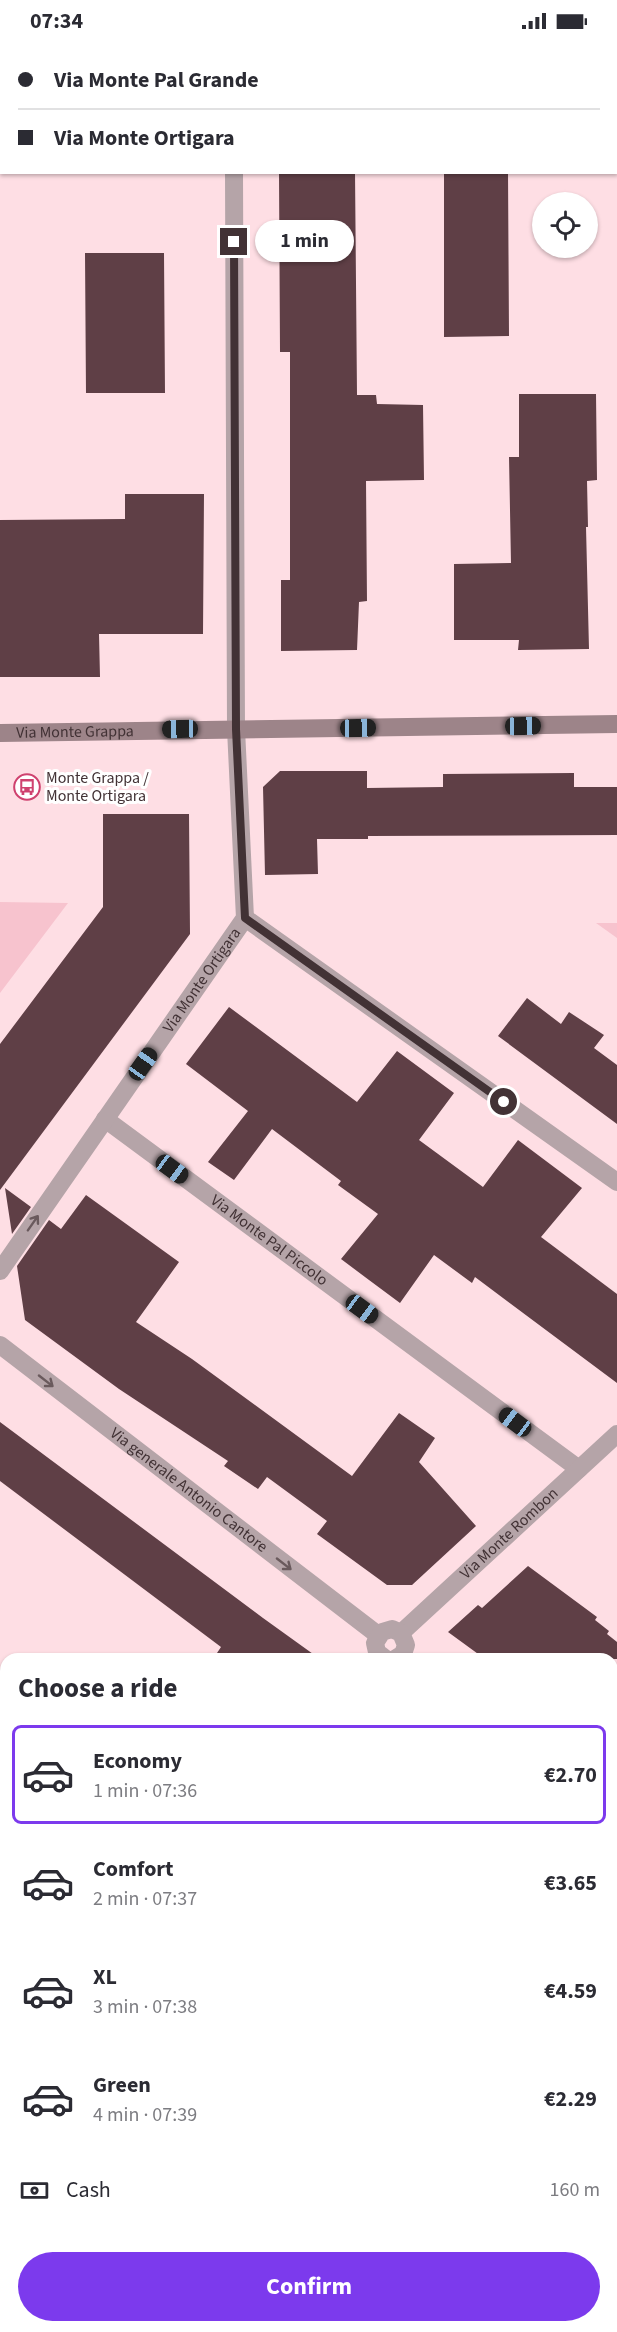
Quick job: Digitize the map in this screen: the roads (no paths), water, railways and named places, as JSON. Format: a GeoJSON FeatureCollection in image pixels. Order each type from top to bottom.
{"type":"FeatureCollection","features":[{"type":"Feature","properties":{"kind":"street","name":"Via Monte Ortigara"},"geometry":{"type":"LineString","coordinates":[[0,1270],[245,918],[236,729],[234,174]]}},
{"type":"Feature","properties":{"kind":"street","name":"Via Monte Grappa"},"geometry":{"type":"LineString","coordinates":[[0,733],[617,724]]}},
{"type":"Feature","properties":{"kind":"street"},"geometry":{"type":"LineString","coordinates":[[245,918],[617,1182]]}},
{"type":"Feature","properties":{"kind":"street","name":"Via Monte Pal Piccolo"},"geometry":{"type":"LineString","coordinates":[[105,1119],[579,1469]]}},
{"type":"Feature","properties":{"kind":"street","name":"Via generale Antonio Cantore"},"geometry":{"type":"LineString","coordinates":[[0,1345],[378,1635]]}},
{"type":"Feature","properties":{"kind":"street","name":"Via Monte Rombon"},"geometry":{"type":"LineString","coordinates":[[401,1633],[617,1434]]}},
{"type":"Feature","properties":{"kind":"street"},"geometry":{"type":"LineString","coordinates":[[386,1653],[375,1643],[378,1635],[392,1629],[401,1633],[406,1645],[397,1653]]}},
{"type":"Feature","properties":{"kind":"place","name":"Monte Grappa / Monte Ortigara"},"geometry":{"type":"Point","coordinates":[27,787]}}]}
